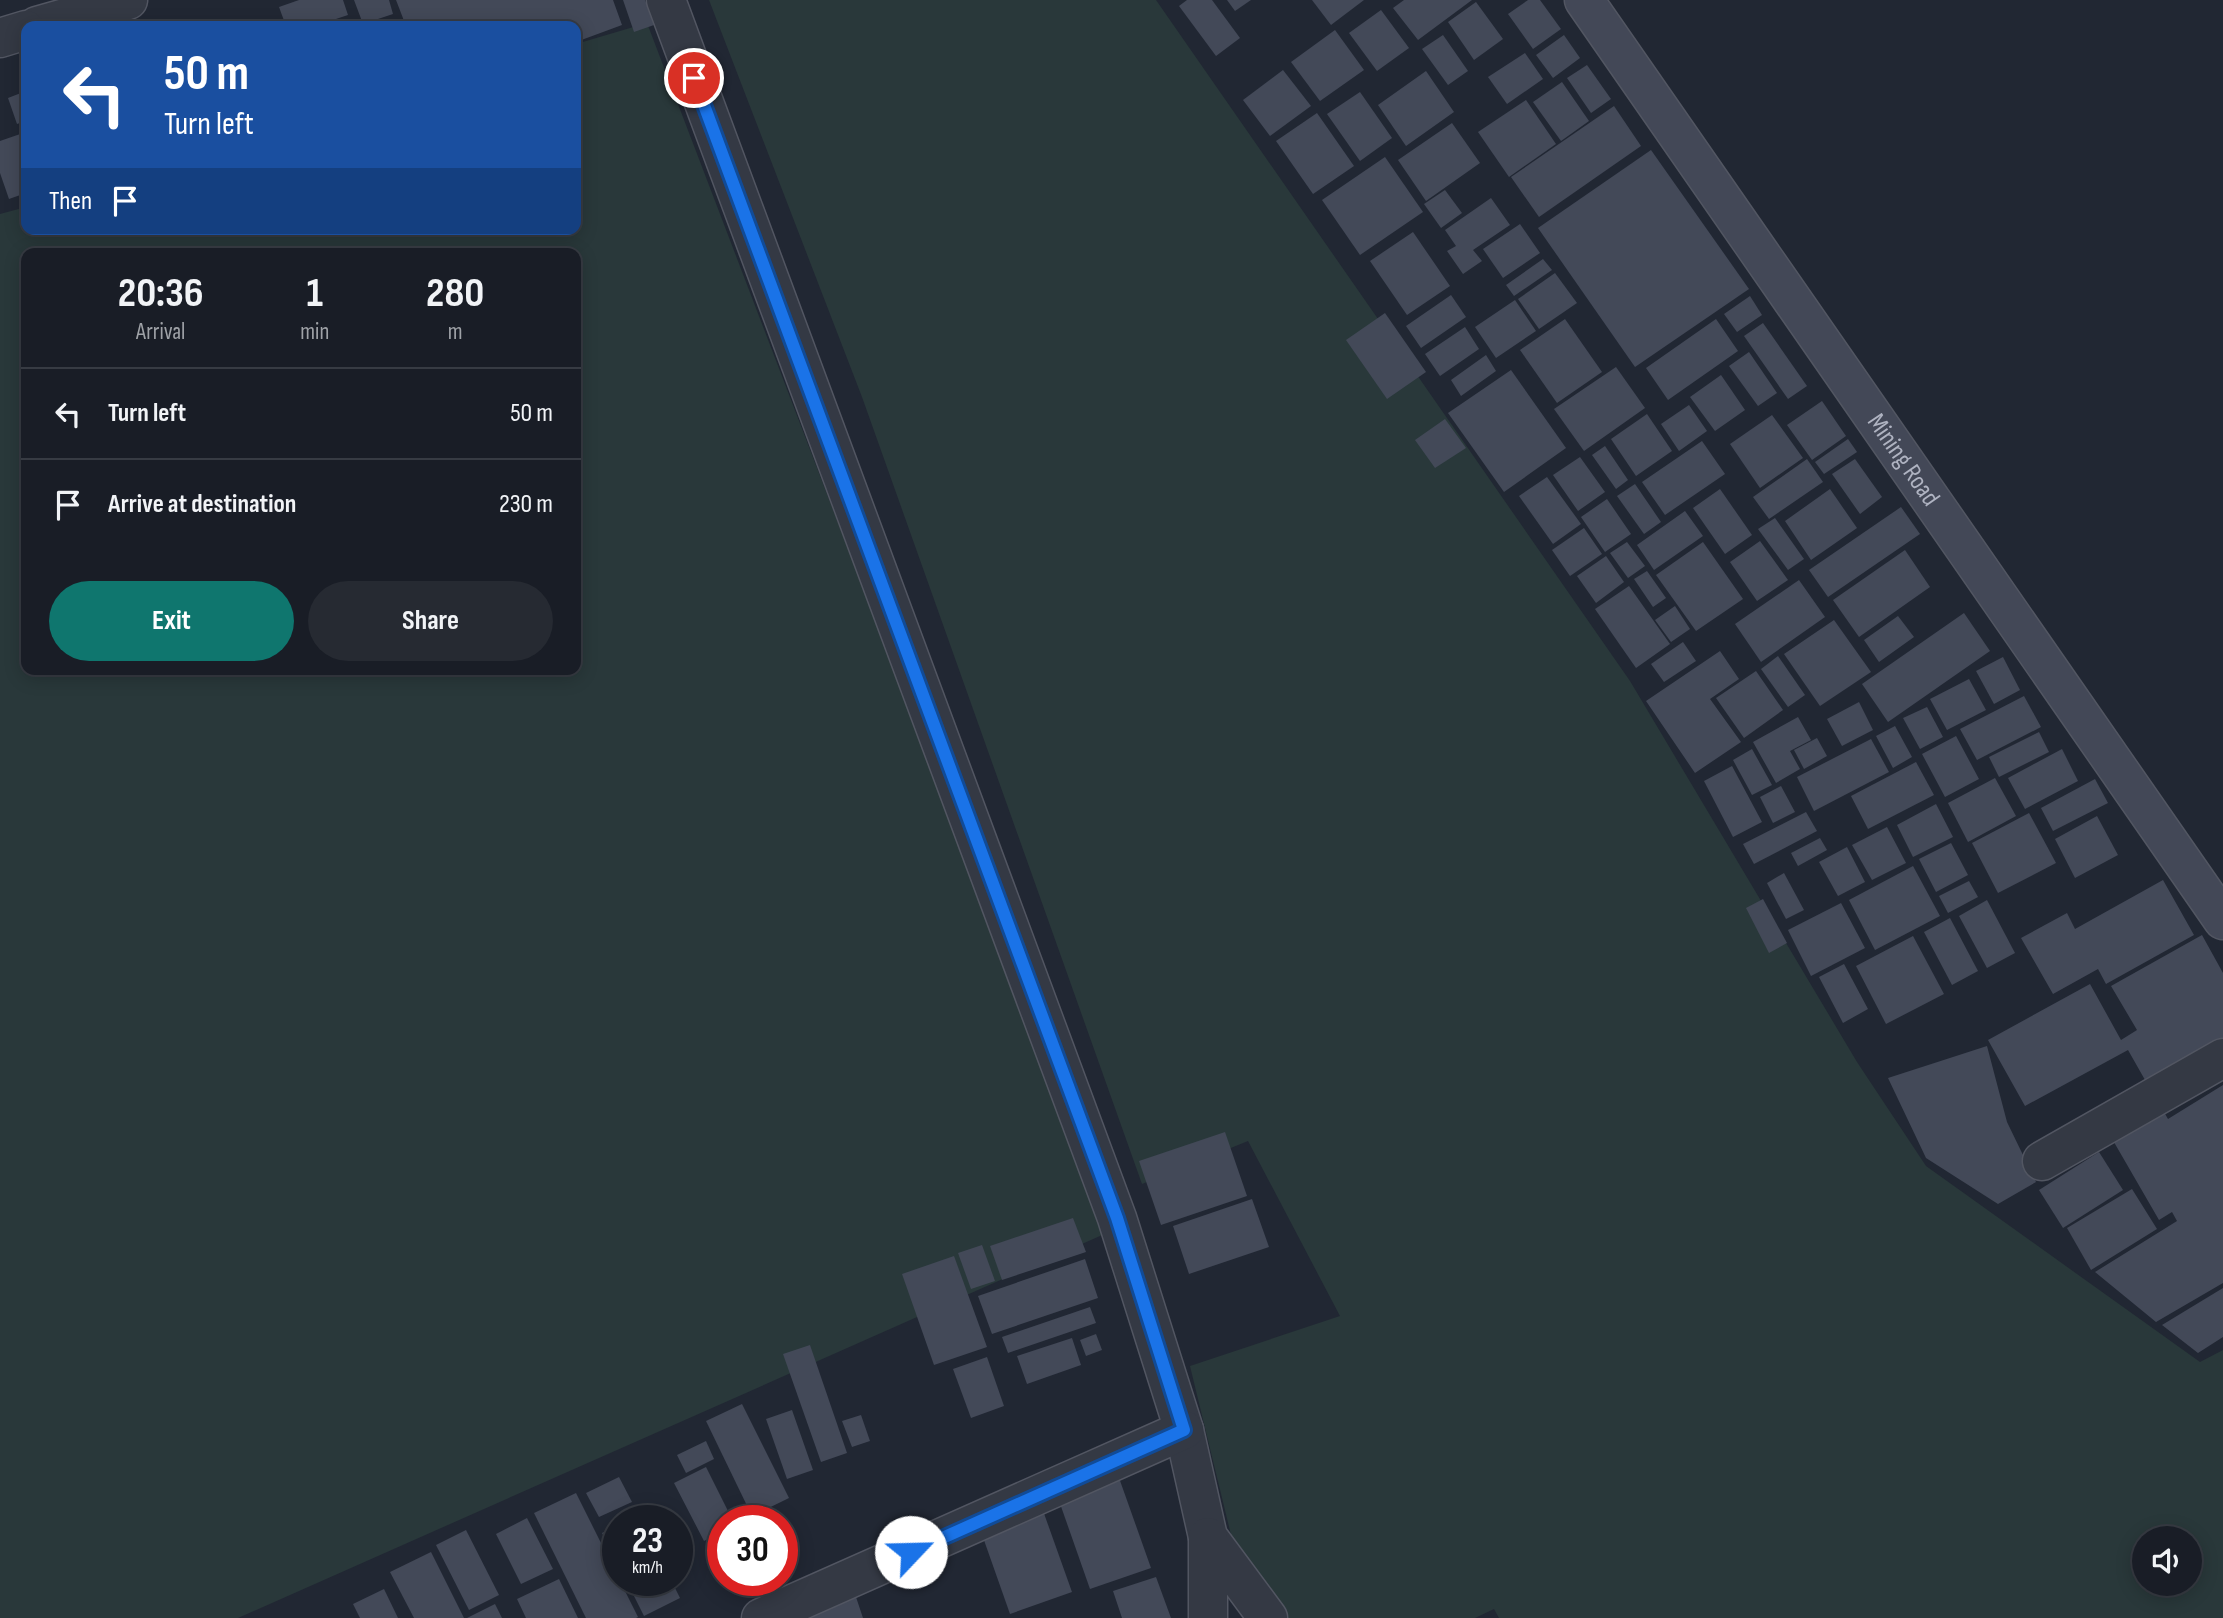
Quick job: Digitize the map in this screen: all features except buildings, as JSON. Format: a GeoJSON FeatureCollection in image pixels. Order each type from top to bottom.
{"type":"FeatureCollection","features":[{"type":"Feature","properties":{"kind":"street"},"geometry":{"type":"LineString","coordinates":[[46,21],[71,8],[128,0]]}},
{"type":"Feature","properties":{"kind":"street"},"geometry":{"type":"LineString","coordinates":[[666,0],[1117,1218],[1184,1430],[1208,1537],[1208,1618]]}},
{"type":"Feature","properties":{"kind":"street","name":"Mining Road"},"geometry":{"type":"LineString","coordinates":[[1584,0],[2223,919]]}},
{"type":"Feature","properties":{"kind":"street"},"geometry":{"type":"LineString","coordinates":[[0,38],[21,32]]}},
{"type":"Feature","properties":{"kind":"street"},"geometry":{"type":"LineString","coordinates":[[2042,1161],[2223,1058]]}},
{"type":"Feature","properties":{"kind":"street"},"geometry":{"type":"LineString","coordinates":[[761,1618],[1184,1430]]}},
{"type":"Feature","properties":{"kind":"street"},"geometry":{"type":"LineString","coordinates":[[1208,1537],[1268,1618]]}},
{"type":"Feature","properties":{"kind":"shaded area"},"geometry":{"type":"Polygon","coordinates":[[[709,0],[1156,0],[1630,681],[1857,1062],[1926,1166],[2200,1362],[2223,1350],[2223,1618],[1499,1618],[1494,1609],[1475,1618],[1282,1618],[1232,1539],[1190,1366],[1340,1316],[1248,1141],[1142,1184],[862,397],[709,0]]]}},
{"type":"Feature","properties":{"kind":"shaded area"},"geometry":{"type":"Polygon","coordinates":[[[647,23],[1109,1232],[238,1618],[0,1618],[0,214],[21,208],[21,235],[581,235],[581,43],[647,23]]]}},
{"type":"Feature","properties":{"kind":"route"},"geometry":{"type":"LineString","coordinates":[[694,78],[1117,1218],[1184,1430],[911,1552]]}}]}
